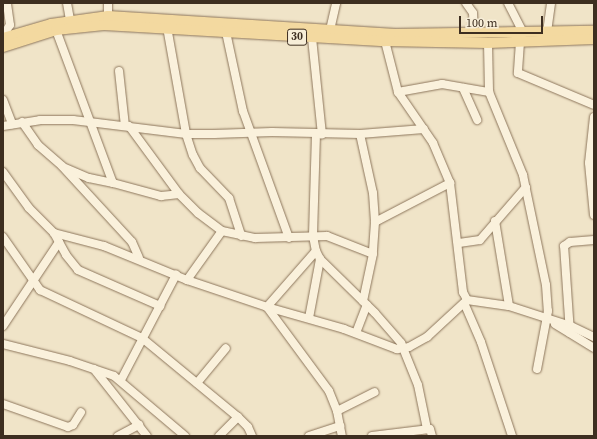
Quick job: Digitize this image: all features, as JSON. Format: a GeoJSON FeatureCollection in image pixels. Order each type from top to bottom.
{"type":"FeatureCollection","features":[{"type":"Feature","properties":{"kind":"main road","name":"30"},"geometry":{"type":"LineString","coordinates":[[3,37],[70,20],[108,16],[206,26],[226,32],[385,41],[488,43],[546,32],[594,31]]}},
{"type":"Feature","properties":{"kind":"main road","name":"30"},"geometry":{"type":"LineString","coordinates":[[3,47],[56,30],[104,25],[167,27],[206,26],[330,30],[394,34],[474,34],[594,39]]}},
{"type":"Feature","properties":{"kind":"street"},"geometry":{"type":"LineString","coordinates":[[3,37],[10,25],[7,3]]}},
{"type":"Feature","properties":{"kind":"street"},"geometry":{"type":"LineString","coordinates":[[67,3],[70,20]]}},
{"type":"Feature","properties":{"kind":"street"},"geometry":{"type":"LineString","coordinates":[[108,3],[108,16]]}},
{"type":"Feature","properties":{"kind":"street"},"geometry":{"type":"LineString","coordinates":[[330,30],[336,3]]}},
{"type":"Feature","properties":{"kind":"street"},"geometry":{"type":"LineString","coordinates":[[466,3],[473,13],[474,34]]}},
{"type":"Feature","properties":{"kind":"street"},"geometry":{"type":"LineString","coordinates":[[546,32],[551,3]]}},
{"type":"Feature","properties":{"kind":"street"},"geometry":{"type":"LineString","coordinates":[[511,5],[521,37],[518,73],[594,105]]}},
{"type":"Feature","properties":{"kind":"street"},"geometry":{"type":"LineString","coordinates":[[167,27],[186,134],[196,163],[232,204],[241,236]]}},
{"type":"Feature","properties":{"kind":"street"},"geometry":{"type":"LineString","coordinates":[[56,30],[113,183]]}},
{"type":"Feature","properties":{"kind":"street"},"geometry":{"type":"LineString","coordinates":[[226,32],[240,99],[289,238]]}},
{"type":"Feature","properties":{"kind":"street"},"geometry":{"type":"LineString","coordinates":[[312,38],[319,134],[313,236],[316,250],[320,259],[365,303],[404,349],[423,402],[429,433],[372,436]]}},
{"type":"Feature","properties":{"kind":"street"},"geometry":{"type":"LineString","coordinates":[[385,41],[398,92],[424,129],[441,158],[450,183],[459,243],[463,292],[486,355],[512,436]]}},
{"type":"Feature","properties":{"kind":"street"},"geometry":{"type":"LineString","coordinates":[[488,43],[489,92],[498,119],[516,152],[526,187],[546,285],[545,318],[537,369]]}},
{"type":"Feature","properties":{"kind":"street"},"geometry":{"type":"LineString","coordinates":[[119,71],[127,126],[179,194],[198,213],[222,231],[241,236],[289,238],[327,236],[373,254]]}},
{"type":"Feature","properties":{"kind":"street"},"geometry":{"type":"LineString","coordinates":[[398,92],[434,84],[489,92]]}},
{"type":"Feature","properties":{"kind":"street"},"geometry":{"type":"LineString","coordinates":[[463,88],[477,120]]}},
{"type":"Feature","properties":{"kind":"street"},"geometry":{"type":"LineString","coordinates":[[3,100],[12,124]]}},
{"type":"Feature","properties":{"kind":"street"},"geometry":{"type":"LineString","coordinates":[[594,117],[591,163],[594,215]]}},
{"type":"Feature","properties":{"kind":"street"},"geometry":{"type":"LineString","coordinates":[[3,126],[22,122],[53,120],[127,126],[186,134],[251,132],[360,134],[424,129]]}},
{"type":"Feature","properties":{"kind":"street"},"geometry":{"type":"LineString","coordinates":[[22,122],[38,145],[62,166],[132,242],[140,258]]}},
{"type":"Feature","properties":{"kind":"street"},"geometry":{"type":"LineString","coordinates":[[142,144],[147,129]]}},
{"type":"Feature","properties":{"kind":"street"},"geometry":{"type":"LineString","coordinates":[[356,333],[365,303],[373,254],[375,222],[373,193],[360,134]]}},
{"type":"Feature","properties":{"kind":"street"},"geometry":{"type":"LineString","coordinates":[[62,166],[89,178],[161,196],[179,194]]}},
{"type":"Feature","properties":{"kind":"street"},"geometry":{"type":"LineString","coordinates":[[3,172],[29,208],[54,233],[70,262],[82,273],[160,306]]}},
{"type":"Feature","properties":{"kind":"street"},"geometry":{"type":"LineString","coordinates":[[375,222],[450,183]]}},
{"type":"Feature","properties":{"kind":"street"},"geometry":{"type":"LineString","coordinates":[[459,243],[479,241],[526,187]]}},
{"type":"Feature","properties":{"kind":"street"},"geometry":{"type":"LineString","coordinates":[[495,221],[509,306]]}},
{"type":"Feature","properties":{"kind":"street"},"geometry":{"type":"LineString","coordinates":[[187,280],[222,231]]}},
{"type":"Feature","properties":{"kind":"street"},"geometry":{"type":"LineString","coordinates":[[54,233],[97,243],[140,258],[187,280],[267,307],[309,318],[356,333],[386,346],[404,349],[427,337],[466,302],[509,306],[545,318],[570,330],[594,337]]}},
{"type":"Feature","properties":{"kind":"street"},"geometry":{"type":"LineString","coordinates":[[594,240],[570,242],[564,246],[570,330],[594,348]]}},
{"type":"Feature","properties":{"kind":"street"},"geometry":{"type":"LineString","coordinates":[[4,241],[32,280],[44,292],[142,338],[238,417],[248,427],[252,436]]}},
{"type":"Feature","properties":{"kind":"street"},"geometry":{"type":"LineString","coordinates":[[3,326],[32,280],[59,242]]}},
{"type":"Feature","properties":{"kind":"street"},"geometry":{"type":"LineString","coordinates":[[267,307],[316,250]]}},
{"type":"Feature","properties":{"kind":"street"},"geometry":{"type":"LineString","coordinates":[[309,318],[320,259]]}},
{"type":"Feature","properties":{"kind":"street"},"geometry":{"type":"LineString","coordinates":[[121,380],[176,275]]}},
{"type":"Feature","properties":{"kind":"street"},"geometry":{"type":"LineString","coordinates":[[267,307],[330,391],[337,411],[342,436]]}},
{"type":"Feature","properties":{"kind":"street"},"geometry":{"type":"LineString","coordinates":[[3,344],[92,368],[121,380],[185,436]]}},
{"type":"Feature","properties":{"kind":"street"},"geometry":{"type":"LineString","coordinates":[[196,383],[226,348]]}},
{"type":"Feature","properties":{"kind":"street"},"geometry":{"type":"LineString","coordinates":[[92,368],[147,436]]}},
{"type":"Feature","properties":{"kind":"street"},"geometry":{"type":"LineString","coordinates":[[337,411],[375,392]]}},
{"type":"Feature","properties":{"kind":"street"},"geometry":{"type":"LineString","coordinates":[[3,404],[68,427],[73,425],[82,412]]}},
{"type":"Feature","properties":{"kind":"street"},"geometry":{"type":"LineString","coordinates":[[218,436],[238,417]]}},
{"type":"Feature","properties":{"kind":"street"},"geometry":{"type":"LineString","coordinates":[[118,436],[139,425]]}},
{"type":"Feature","properties":{"kind":"street"},"geometry":{"type":"LineString","coordinates":[[309,436],[340,426]]}}]}
